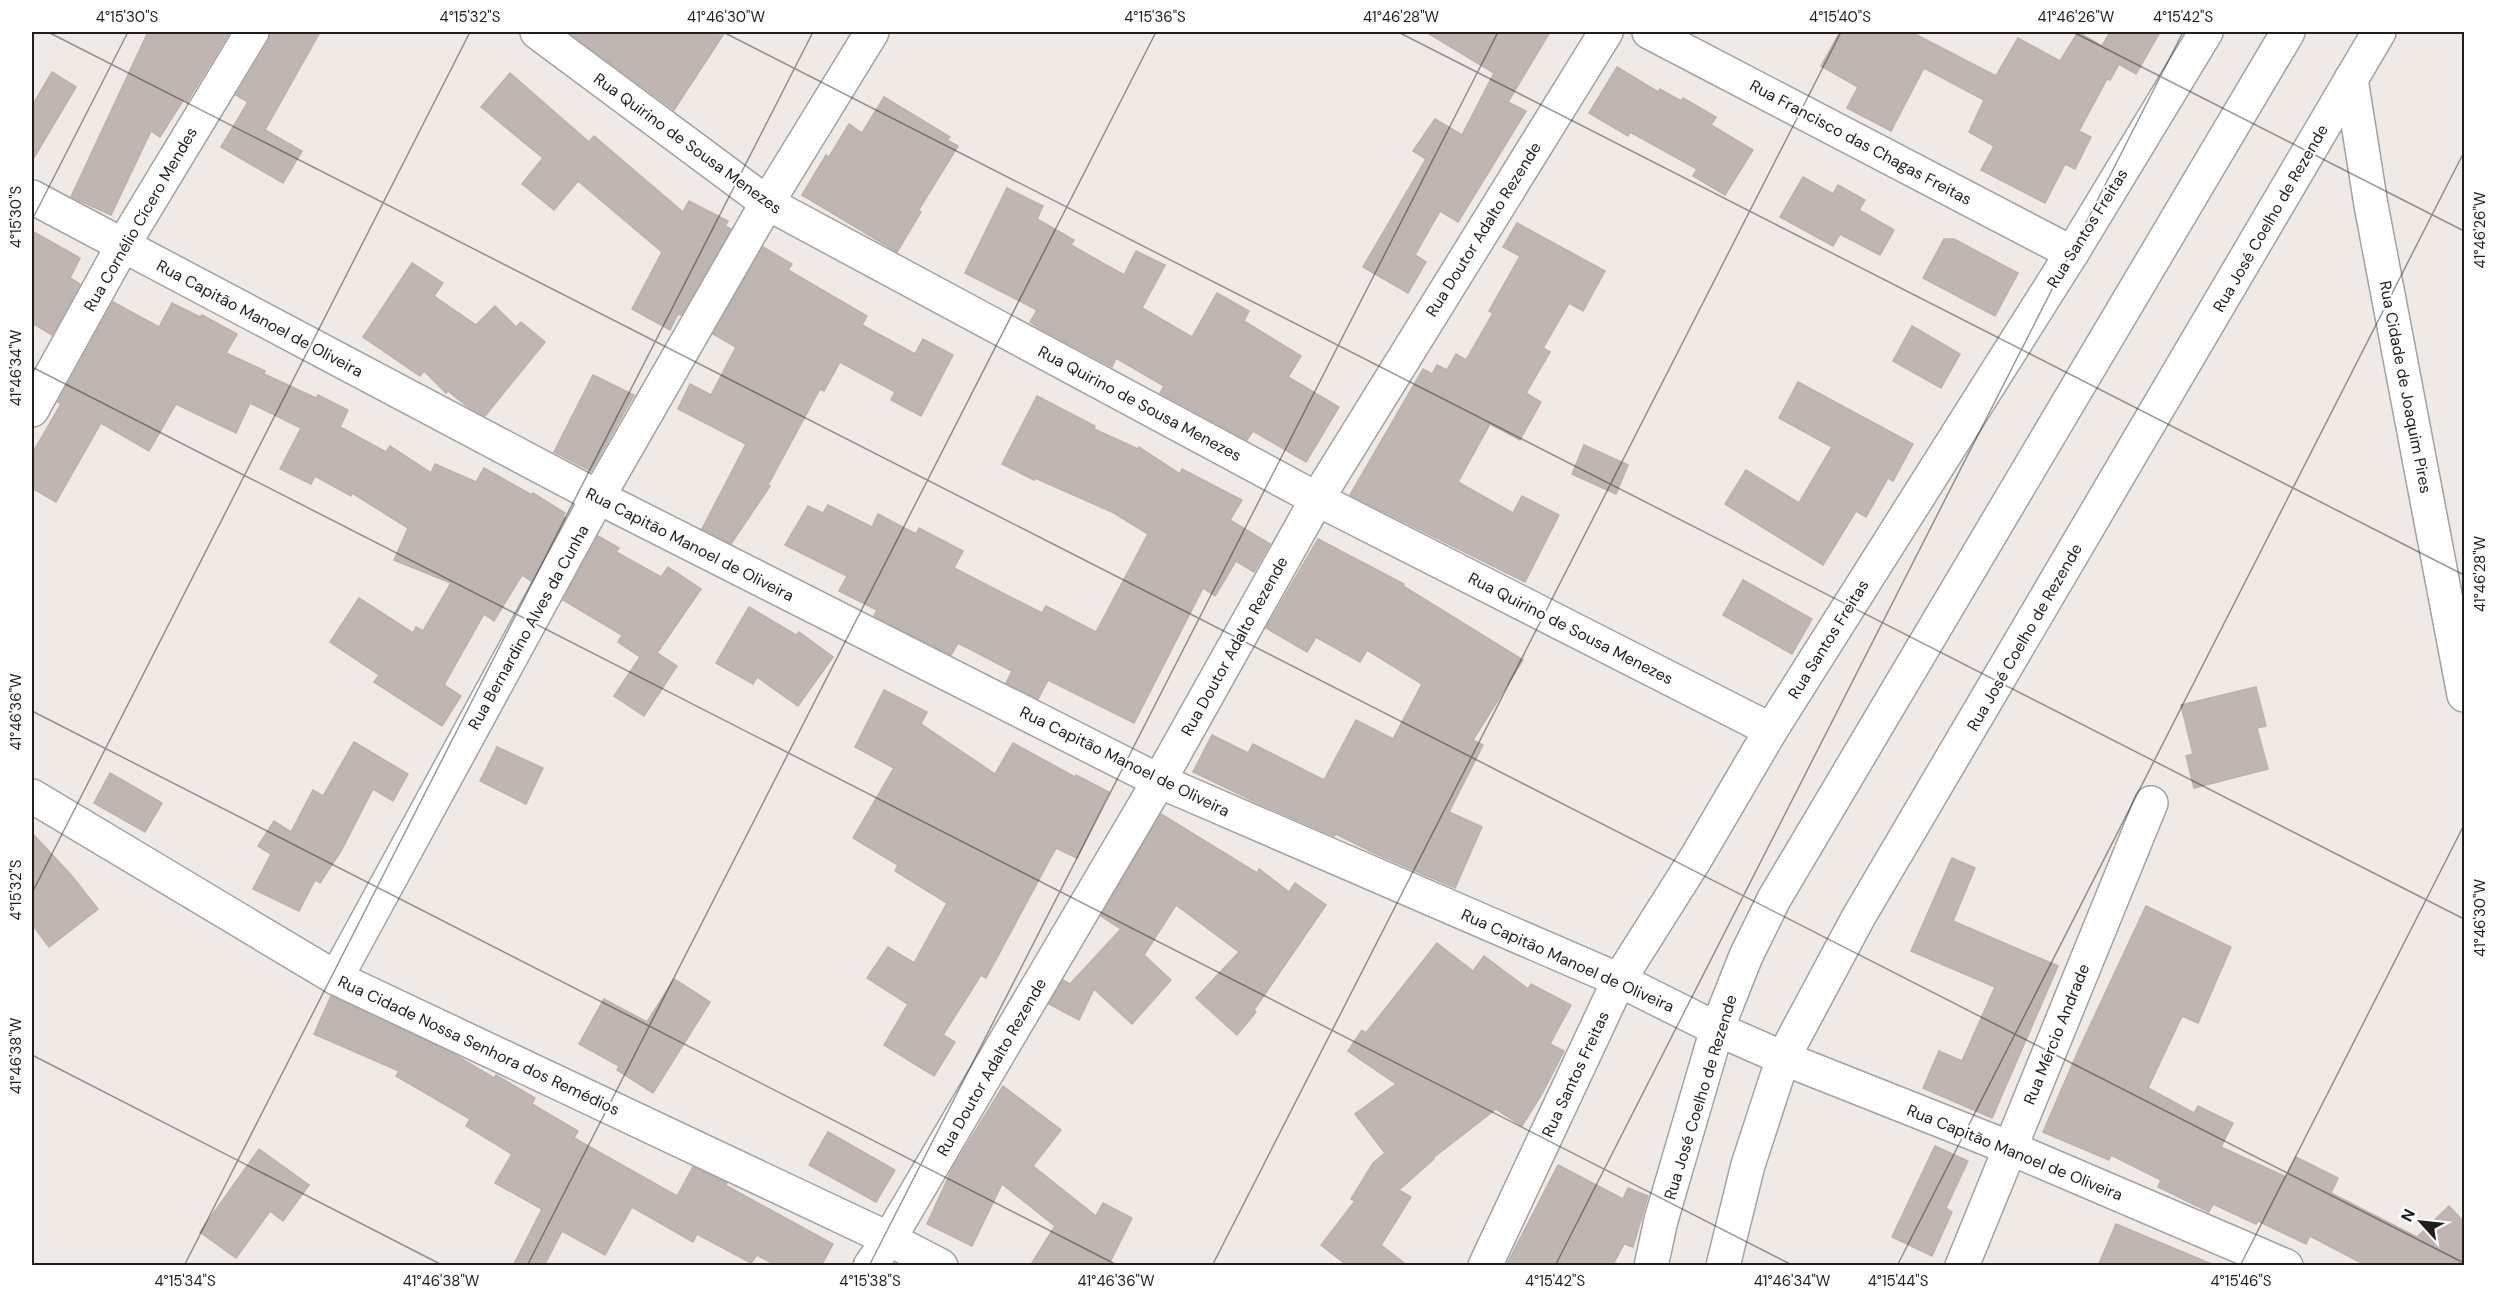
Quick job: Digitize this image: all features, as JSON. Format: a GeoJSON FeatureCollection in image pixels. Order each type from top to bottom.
{"type":"FeatureCollection","features":[{"type":"Feature","properties":{"kind":"street","name":"Rua Cornélio Cícero Mendes"},"geometry":{"type":"LineString","coordinates":[[32,410],[123,245],[252,32]]}},
{"type":"Feature","properties":{"kind":"street","name":"Rua Quirino de Sousa Menezes"},"geometry":{"type":"LineString","coordinates":[[537,32],[767,203],[1317,499],[1771,730]]}},
{"type":"Feature","properties":{"kind":"street","name":"Rua Bernardino Alves da Cunha"},"geometry":{"type":"LineString","coordinates":[[336,978],[598,497],[767,203],[872,32]]}},
{"type":"Feature","properties":{"kind":"street","name":"Rua Doutor Adalto Rezende"},"geometry":{"type":"LineString","coordinates":[[870,1266],[890,1239],[1159,781],[1317,499],[1606,32]]}},
{"type":"Feature","properties":{"kind":"street","name":"Rua Francisco das Chagas Freitas"},"geometry":{"type":"LineString","coordinates":[[1649,32],[2072,253]]}},
{"type":"Feature","properties":{"kind":"street","name":"Rua Santos Freitas"},"geometry":{"type":"LineString","coordinates":[[1485,1266],[1619,980],[1696,858],[1771,730],[2072,253],[2206,32]]}},
{"type":"Feature","properties":{"kind":"street","name":"Rua José Coelho de Rezende"},"geometry":{"type":"LineString","coordinates":[[1651,1266],[1661,1220],[1717,1029],[1746,956],[1774,899],[2288,32]]}},
{"type":"Feature","properties":{"kind":"street","name":"Rua José Coelho de Rezende"},"geometry":{"type":"LineString","coordinates":[[1723,1266],[1748,1165],[1783,1058],[1858,918],[2379,32]]}},
{"type":"Feature","properties":{"kind":"street","name":"Rua Cidade de Joaquim Pires"},"geometry":{"type":"LineString","coordinates":[[2351,79],[2371,205],[2464,695]]}},
{"type":"Feature","properties":{"kind":"street","name":"Rua Capitão Manoel de Oliveira"},"geometry":{"type":"LineString","coordinates":[[32,198],[598,497],[1159,781],[1619,980],[1717,1029],[1783,1058],[2010,1148],[2286,1266]]}},
{"type":"Feature","properties":{"kind":"street","name":"Rua Cidade Nossa Senhora dos Remédios"},"geometry":{"type":"LineString","coordinates":[[32,796],[336,978],[890,1239],[941,1266]]}},
{"type":"Feature","properties":{"kind":"street","name":"Rua Mércio Andrade"},"geometry":{"type":"LineString","coordinates":[[1962,1266],[2151,803]]}},
{"type":"Feature","properties":{"kind":"building"},"geometry":{"type":"Polygon","coordinates":[[[148,32],[230,32],[187,102],[184,99],[160,137],[151,131],[111,215],[71,197],[148,32]]]}},
{"type":"Feature","properties":{"kind":"building"},"geometry":{"type":"Polygon","coordinates":[[[271,32],[320,32],[265,130],[302,151],[283,183],[221,147],[248,102],[236,95],[268,42],[271,32]]]}},
{"type":"Feature","properties":{"kind":"building"},"geometry":{"type":"Polygon","coordinates":[[[568,32],[725,32],[674,110],[568,32]]]}},
{"type":"Feature","properties":{"kind":"building"},"geometry":{"type":"Polygon","coordinates":[[[1426,32],[1550,32],[1508,102],[1526,111],[1458,222],[1440,211],[1415,255],[1426,262],[1408,293],[1363,267],[1426,159],[1413,151],[1435,119],[1462,135],[1494,73],[1426,32]]]}},
{"type":"Feature","properties":{"kind":"building"},"geometry":{"type":"Polygon","coordinates":[[[1840,32],[1911,32],[1996,76],[2018,38],[2060,61],[2078,32],[2102,46],[2110,32],[2160,32],[2136,74],[2119,64],[2110,80],[2107,79],[2079,131],[2091,137],[2075,169],[2065,164],[2045,203],[1981,170],[1994,146],[1969,132],[1984,100],[1924,68],[1891,131],[1847,108],[1858,87],[1821,66],[1840,32]]]}},
{"type":"Feature","properties":{"kind":"building"},"geometry":{"type":"Polygon","coordinates":[[[1617,67],[1658,92],[1660,89],[1681,101],[1683,98],[1716,117],[1711,125],[1753,150],[1725,195],[1693,176],[1697,169],[1630,132],[1628,136],[1589,113],[1617,67]]]}},
{"type":"Feature","properties":{"kind":"building"},"geometry":{"type":"Polygon","coordinates":[[[52,72],[76,87],[32,161],[32,106],[52,72]]]}},
{"type":"Feature","properties":{"kind":"building"},"geometry":{"type":"Polygon","coordinates":[[[510,73],[589,142],[594,136],[683,212],[689,201],[728,221],[725,226],[731,229],[670,330],[632,309],[662,252],[578,181],[554,210],[522,184],[543,158],[481,107],[510,73]]]}},
{"type":"Feature","properties":{"kind":"building"},"geometry":{"type":"Polygon","coordinates":[[[884,97],[950,137],[947,140],[958,146],[918,211],[921,212],[897,252],[802,195],[826,155],[829,157],[849,124],[862,133],[884,97]]]}},
{"type":"Feature","properties":{"kind":"building"},"geometry":{"type":"Polygon","coordinates":[[[1803,177],[1833,194],[1838,185],[1865,200],[1859,210],[1894,230],[1880,255],[1840,234],[1833,246],[1780,217],[1803,177]]]}},
{"type":"Feature","properties":{"kind":"building"},"geometry":{"type":"Polygon","coordinates":[[[1007,188],[1043,206],[1037,219],[1074,240],[1071,245],[1124,275],[1136,251],[1165,265],[1142,308],[1192,337],[1217,293],[1249,311],[1244,321],[1301,356],[1288,377],[1339,407],[1306,462],[1253,431],[1247,440],[1160,393],[1164,386],[1116,358],[1112,367],[1041,329],[1030,322],[1037,310],[965,273],[1007,188]]]}},
{"type":"Feature","properties":{"kind":"building"},"geometry":{"type":"Polygon","coordinates":[[[1517,223],[1605,271],[1583,311],[1569,303],[1543,348],[1550,352],[1526,393],[1541,402],[1520,440],[1490,424],[1458,482],[1513,513],[1522,496],[1559,515],[1525,582],[1350,495],[1423,369],[1432,374],[1437,365],[1447,370],[1456,354],[1466,360],[1493,313],[1489,311],[1520,256],[1503,247],[1517,223]]]}},
{"type":"Feature","properties":{"kind":"building"},"geometry":{"type":"Polygon","coordinates":[[[32,231],[80,258],[70,278],[80,284],[52,335],[32,323],[32,231]]]}},
{"type":"Feature","properties":{"kind":"building"},"geometry":{"type":"Polygon","coordinates":[[[1944,239],[1954,239],[2018,273],[1995,316],[1923,278],[1944,239]]]}},
{"type":"Feature","properties":{"kind":"building"},"geometry":{"type":"Polygon","coordinates":[[[763,247],[792,264],[788,270],[867,316],[862,325],[915,354],[923,339],[953,355],[921,416],[891,400],[895,392],[840,362],[824,391],[820,389],[768,485],[770,486],[731,544],[702,529],[746,444],[678,409],[690,384],[711,395],[736,347],[713,334],[763,247]]]}},
{"type":"Feature","properties":{"kind":"building"},"geometry":{"type":"Polygon","coordinates":[[[412,263],[443,283],[434,296],[476,325],[495,306],[516,327],[521,322],[545,342],[485,416],[448,391],[446,393],[424,371],[420,376],[363,337],[412,263]]]}},
{"type":"Feature","properties":{"kind":"building"},"geometry":{"type":"Polygon","coordinates":[[[113,302],[159,327],[172,303],[200,317],[202,315],[237,334],[226,353],[265,371],[264,374],[316,398],[318,395],[348,410],[340,427],[386,452],[390,446],[431,473],[435,464],[476,482],[484,468],[532,495],[533,493],[565,513],[563,516],[565,518],[531,581],[522,575],[494,621],[484,614],[444,685],[461,696],[442,726],[374,682],[379,675],[330,642],[359,598],[413,633],[416,627],[423,631],[451,583],[394,560],[408,528],[352,493],[351,496],[315,476],[311,484],[280,469],[301,428],[250,403],[236,433],[176,404],[149,451],[101,423],[56,502],[32,488],[32,454],[61,404],[58,402],[113,302]]]}},
{"type":"Feature","properties":{"kind":"building"},"geometry":{"type":"Polygon","coordinates":[[[1912,326],[1960,354],[1941,388],[1893,361],[1912,326]]]}},
{"type":"Feature","properties":{"kind":"building"},"geometry":{"type":"Polygon","coordinates":[[[593,375],[634,395],[591,471],[554,452],[593,375]]]}},
{"type":"Feature","properties":{"kind":"building"},"geometry":{"type":"Polygon","coordinates":[[[1798,382],[1913,444],[1893,481],[1888,478],[1866,517],[1856,511],[1823,565],[1725,504],[1746,470],[1799,503],[1832,447],[1779,418],[1798,382]]]}},
{"type":"Feature","properties":{"kind":"building"},"geometry":{"type":"Polygon","coordinates":[[[1037,396],[1095,426],[1094,429],[1138,449],[1139,447],[1180,474],[1182,469],[1242,500],[1230,520],[1270,544],[1254,572],[1236,561],[1215,596],[1203,588],[1134,723],[1048,680],[1038,699],[1006,683],[1012,671],[958,643],[951,655],[874,616],[877,610],[839,591],[847,576],[785,545],[808,506],[823,513],[828,505],[872,527],[878,514],[916,534],[919,528],[963,551],[954,568],[1042,613],[1046,606],[1096,632],[1148,534],[1114,513],[1035,478],[1034,480],[1002,464],[1037,396]]]}},
{"type":"Feature","properties":{"kind":"building"},"geometry":{"type":"Polygon","coordinates":[[[1584,445],[1628,465],[1616,494],[1572,474],[1584,445]]]}},
{"type":"Feature","properties":{"kind":"building"},"geometry":{"type":"Polygon","coordinates":[[[598,536],[619,548],[616,552],[661,577],[668,567],[701,589],[657,653],[677,666],[644,716],[614,696],[640,657],[618,642],[622,635],[563,600],[598,536]]]}},
{"type":"Feature","properties":{"kind":"building"},"geometry":{"type":"Polygon","coordinates":[[[1318,539],[1404,584],[1403,586],[1523,660],[1473,740],[1483,745],[1449,812],[1482,827],[1455,888],[1336,834],[1334,836],[1260,804],[1193,772],[1212,735],[1248,753],[1253,744],[1324,780],[1356,720],[1393,739],[1422,684],[1367,650],[1360,662],[1316,637],[1307,652],[1266,628],[1318,539]]]}},
{"type":"Feature","properties":{"kind":"building"},"geometry":{"type":"Polygon","coordinates":[[[1743,580],[1812,619],[1792,654],[1723,615],[1743,580]]]}},
{"type":"Feature","properties":{"kind":"building"},"geometry":{"type":"Polygon","coordinates":[[[749,607],[796,635],[799,632],[833,657],[798,706],[757,677],[753,684],[716,663],[749,607]]]}},
{"type":"Feature","properties":{"kind":"building"},"geometry":{"type":"Polygon","coordinates":[[[2256,687],[2266,726],[2257,728],[2268,769],[2194,788],[2186,756],[2193,754],[2181,705],[2256,687]]]}},
{"type":"Feature","properties":{"kind":"building"},"geometry":{"type":"Polygon","coordinates":[[[884,690],[927,712],[921,724],[995,774],[1013,743],[1075,777],[1076,775],[1109,792],[1077,858],[1056,848],[986,978],[981,975],[943,1035],[955,1042],[934,1076],[884,1045],[908,1004],[867,978],[888,947],[914,963],[947,903],[895,871],[898,865],[853,838],[894,768],[855,747],[884,690]]]}},
{"type":"Feature","properties":{"kind":"building"},"geometry":{"type":"Polygon","coordinates":[[[354,742],[408,774],[393,801],[373,789],[341,851],[320,883],[315,880],[299,911],[253,889],[271,854],[258,846],[274,821],[291,832],[313,790],[323,796],[354,742]]]}},
{"type":"Feature","properties":{"kind":"building"},"geometry":{"type":"Polygon","coordinates":[[[497,747],[543,768],[526,804],[480,781],[497,747]]]}},
{"type":"Feature","properties":{"kind":"building"},"geometry":{"type":"Polygon","coordinates":[[[110,773],[162,803],[145,832],[94,803],[110,773]]]}},
{"type":"Feature","properties":{"kind":"building"},"geometry":{"type":"Polygon","coordinates":[[[1161,814],[1257,873],[1259,869],[1289,892],[1295,883],[1326,905],[1254,1010],[1256,1012],[1237,1035],[1196,998],[1239,952],[1176,905],[1144,955],[1171,980],[1132,1024],[1094,989],[1079,1020],[1049,1004],[1063,980],[1070,984],[1121,929],[1101,916],[1161,814]]]}},
{"type":"Feature","properties":{"kind":"building"},"geometry":{"type":"Polygon","coordinates":[[[32,833],[72,876],[98,909],[49,947],[32,924],[32,833]]]}},
{"type":"Feature","properties":{"kind":"building"},"geometry":{"type":"Polygon","coordinates":[[[1952,858],[1975,868],[1953,921],[2058,966],[1992,1118],[1923,1088],[1939,1051],[1962,1061],[1995,987],[1911,951],[1952,858]]]}},
{"type":"Feature","properties":{"kind":"building"},"geometry":{"type":"Polygon","coordinates":[[[2146,906],[2231,947],[2198,1023],[2182,1016],[2148,1088],[2194,1113],[2198,1106],[2233,1123],[2221,1147],[2286,1177],[2296,1157],[2338,1178],[2331,1193],[2417,1237],[2449,1206],[2464,1222],[2464,1266],[2367,1266],[2310,1236],[2306,1244],[2258,1221],[2256,1224],[2213,1204],[2209,1212],[2158,1187],[2161,1180],[2111,1155],[2109,1160],[2043,1132],[2146,906]]]}},
{"type":"Feature","properties":{"kind":"building"},"geometry":{"type":"Polygon","coordinates":[[[1437,943],[1473,971],[1484,956],[1528,989],[1531,984],[1571,1005],[1550,1044],[1564,1051],[1522,1126],[1496,1109],[1433,1158],[1399,1190],[1411,1197],[1381,1245],[1408,1266],[1348,1266],[1321,1245],[1355,1201],[1351,1199],[1373,1163],[1385,1153],[1355,1114],[1396,1084],[1348,1051],[1362,1030],[1366,1033],[1437,943]]]}},
{"type":"Feature","properties":{"kind":"building"},"geometry":{"type":"Polygon","coordinates":[[[674,979],[710,1002],[653,1093],[617,1070],[619,1066],[579,1044],[604,999],[647,1022],[674,979]]]}},
{"type":"Feature","properties":{"kind":"building"},"geometry":{"type":"Polygon","coordinates":[[[331,996],[452,1053],[494,1078],[496,1075],[535,1098],[532,1104],[578,1131],[574,1138],[677,1196],[693,1167],[727,1183],[725,1185],[833,1244],[821,1266],[777,1266],[757,1255],[751,1263],[697,1234],[693,1242],[632,1207],[605,1255],[562,1231],[544,1266],[513,1266],[542,1209],[495,1183],[512,1154],[466,1126],[470,1119],[396,1076],[399,1071],[314,1034],[331,996]]]}},
{"type":"Feature","properties":{"kind":"building"},"geometry":{"type":"Polygon","coordinates":[[[1003,1086],[1061,1130],[1033,1166],[1096,1216],[1103,1203],[1132,1218],[1108,1266],[1030,1266],[1055,1226],[1002,1184],[972,1246],[927,1224],[953,1167],[1003,1086]]]}},
{"type":"Feature","properties":{"kind":"building"},"geometry":{"type":"Polygon","coordinates":[[[828,1132],[895,1170],[876,1202],[809,1165],[828,1132]]]}},
{"type":"Feature","properties":{"kind":"building"},"geometry":{"type":"Polygon","coordinates":[[[1935,1146],[1968,1161],[1946,1208],[1952,1212],[1932,1256],[1892,1237],[1935,1146]]]}},
{"type":"Feature","properties":{"kind":"building"},"geometry":{"type":"Polygon","coordinates":[[[259,1149],[309,1185],[283,1221],[270,1211],[236,1258],[200,1232],[259,1149]]]}},
{"type":"Feature","properties":{"kind":"building"},"geometry":{"type":"Polygon","coordinates":[[[1558,1165],[1623,1199],[1628,1188],[1648,1196],[1633,1247],[1624,1244],[1612,1266],[1506,1266],[1558,1165]]]}},
{"type":"Feature","properties":{"kind":"building"},"geometry":{"type":"Polygon","coordinates":[[[2116,1224],[2214,1265],[2214,1266],[2098,1266],[2116,1224]]]}}]}
